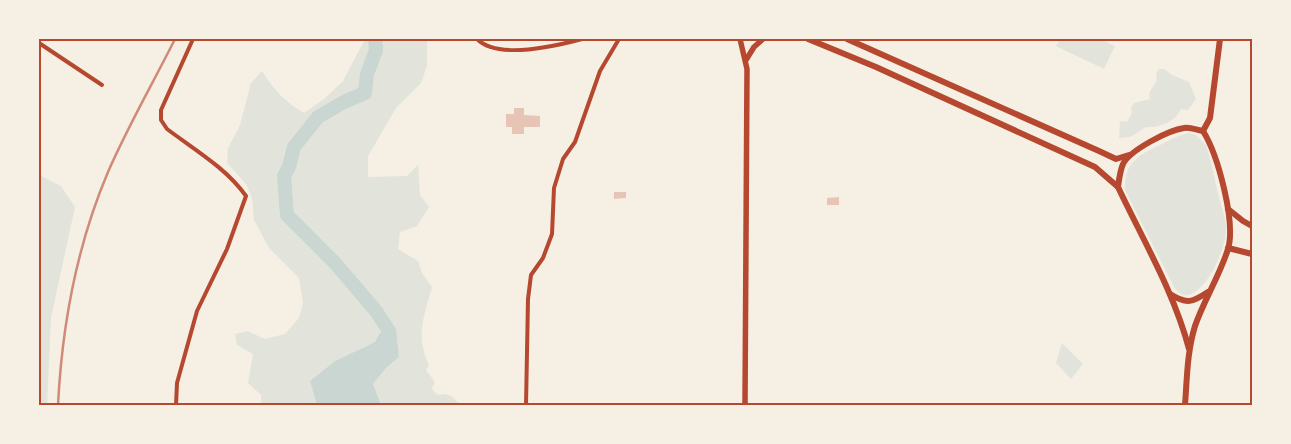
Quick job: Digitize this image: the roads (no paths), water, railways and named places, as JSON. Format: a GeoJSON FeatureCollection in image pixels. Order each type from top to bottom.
{"type":"FeatureCollection","features":[{"type":"Feature","properties":{"kind":"main road"},"geometry":{"type":"LineString","coordinates":[[740,39],[746,60],[746,405]]}},
{"type":"Feature","properties":{"kind":"main road"},"geometry":{"type":"LineString","coordinates":[[746,60],[754,47],[763,39]]}},
{"type":"Feature","properties":{"kind":"main road"},"geometry":{"type":"LineString","coordinates":[[808,39],[876,67],[1095,167],[1118,187],[1170,294],[1183,324],[1189,349]]}},
{"type":"Feature","properties":{"kind":"main road"},"geometry":{"type":"LineString","coordinates":[[847,39],[1116,158],[1129,155],[1178,129],[1187,128],[1203,132],[1210,142],[1228,209],[1230,232],[1228,248],[1209,291],[1189,349],[1185,405]]}},
{"type":"Feature","properties":{"kind":"main road"},"geometry":{"type":"LineString","coordinates":[[1203,132],[1210,118],[1220,39]]}},
{"type":"Feature","properties":{"kind":"main road"},"geometry":{"type":"LineString","coordinates":[[1118,187],[1119,175],[1129,155]]}},
{"type":"Feature","properties":{"kind":"main road"},"geometry":{"type":"LineString","coordinates":[[1228,209],[1252,226]]}},
{"type":"Feature","properties":{"kind":"main road"},"geometry":{"type":"LineString","coordinates":[[1228,248],[1252,254]]}},
{"type":"Feature","properties":{"kind":"main road"},"geometry":{"type":"LineString","coordinates":[[1170,294],[1188,302],[1196,300],[1209,291]]}},
{"type":"Feature","properties":{"kind":"street"},"geometry":{"type":"LineString","coordinates":[[176,405],[177,383],[197,311],[227,249],[246,196],[236,182],[225,172],[167,129],[161,120],[161,110],[193,39]]}},
{"type":"Feature","properties":{"kind":"street"},"geometry":{"type":"LineString","coordinates":[[477,39],[494,48],[529,51],[582,39]]}},
{"type":"Feature","properties":{"kind":"street"},"geometry":{"type":"LineString","coordinates":[[526,405],[528,299],[532,275],[543,258],[552,234],[554,188],[563,159],[575,142],[600,71],[619,39]]}},
{"type":"Feature","properties":{"kind":"street"},"geometry":{"type":"LineString","coordinates":[[39,43],[102,85]]}},
{"type":"Feature","properties":{"kind":"waterway"},"geometry":{"type":"LineString","coordinates":[[375,39],[376,50],[367,74],[365,93],[344,102],[318,117],[294,147],[289,167],[284,176],[287,215],[335,263],[376,311],[389,331],[388,337],[383,343]]}},
{"type":"Feature","properties":{"kind":"railway"},"geometry":{"type":"LineString","coordinates":[[58,405],[67,316],[88,228],[108,172],[132,121],[175,39]]}}]}
